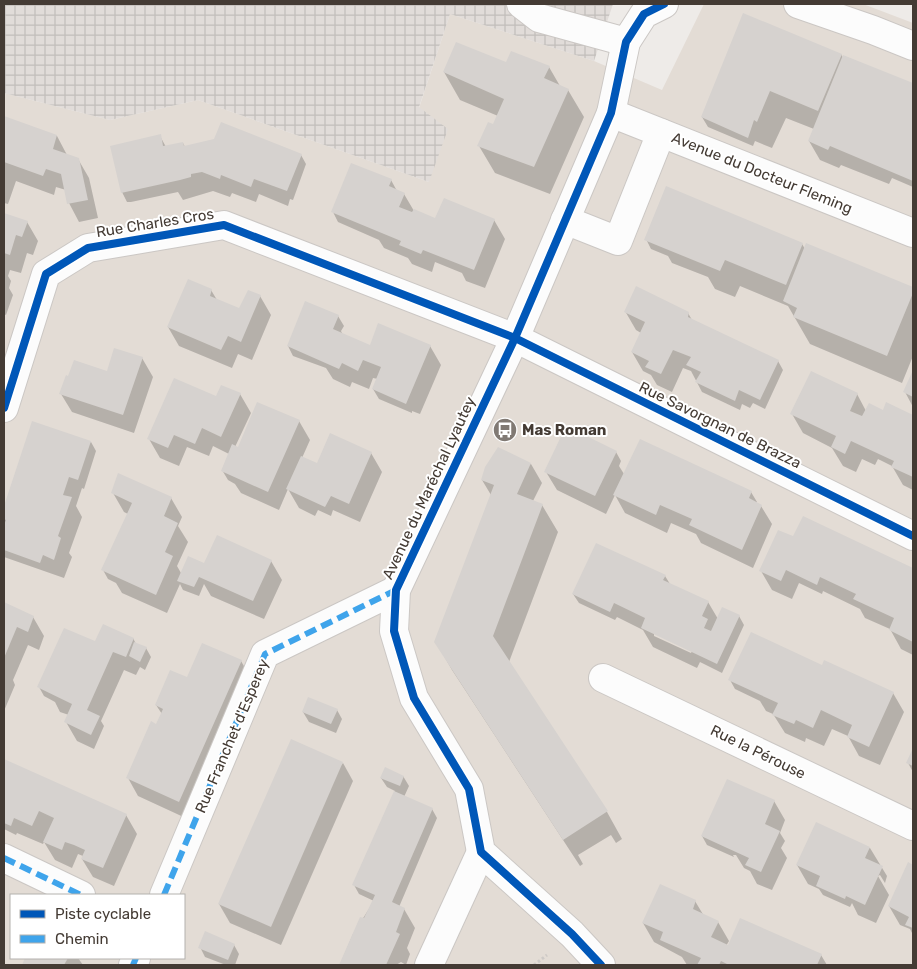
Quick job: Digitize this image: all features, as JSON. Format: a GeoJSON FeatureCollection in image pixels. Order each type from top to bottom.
{"type":"FeatureCollection","features":[{"type":"Feature","properties":{"kind":"street"},"geometry":{"type":"LineString","coordinates":[[520,4],[539,18],[626,42]]}},
{"type":"Feature","properties":{"kind":"street"},"geometry":{"type":"LineString","coordinates":[[798,4],[913,46]]}},
{"type":"Feature","properties":{"kind":"street"},"geometry":{"type":"LineString","coordinates":[[831,4],[832,7],[873,30]]}},
{"type":"Feature","properties":{"kind":"street","name":"Avenue du Maréchal Lyautey"},"geometry":{"type":"LineString","coordinates":[[481,852],[469,789],[414,698],[394,631],[396,590],[514,338],[611,114],[626,42],[651,7]]}},
{"type":"Feature","properties":{"kind":"street","name":"Avenue du Docteur Fleming"},"geometry":{"type":"LineString","coordinates":[[611,114],[913,233]]}},
{"type":"Feature","properties":{"kind":"street"},"geometry":{"type":"LineString","coordinates":[[565,220],[618,241],[661,133]]}},
{"type":"Feature","properties":{"kind":"street","name":"Rue Charles Cros"},"geometry":{"type":"LineString","coordinates":[[4,408],[46,274],[88,248],[224,226],[514,338]]}},
{"type":"Feature","properties":{"kind":"street","name":"Rue Savorgnan de Brazza"},"geometry":{"type":"LineString","coordinates":[[514,338],[913,536]]}},
{"type":"Feature","properties":{"kind":"street","name":"Rue Franchet d'Esperey"},"geometry":{"type":"LineString","coordinates":[[164,894],[265,654],[396,590]]}},
{"type":"Feature","properties":{"kind":"street","name":"Rue la Pérouse"},"geometry":{"type":"LineString","coordinates":[[603,678],[913,826]]}},
{"type":"Feature","properties":{"kind":"street"},"geometry":{"type":"LineString","coordinates":[[430,965],[481,852],[572,934],[601,965]]}},
{"type":"Feature","properties":{"kind":"street"},"geometry":{"type":"LineString","coordinates":[[4,858],[79,894]]}},
{"type":"Feature","properties":{"kind":"shaded area"},"geometry":{"type":"Polygon","coordinates":[[[4,4],[613,4],[594,61],[450,14],[419,107],[448,129],[429,182],[198,100],[110,120],[4,93],[4,4]]]}},
{"type":"Feature","properties":{"kind":"shaded area"},"geometry":{"type":"Polygon","coordinates":[[[704,4],[863,4],[913,23],[913,965],[4,965],[4,93],[110,120],[198,100],[429,182],[419,108],[450,14],[594,61],[662,90],[704,4]]]}},
{"type":"Feature","properties":{"kind":"building"},"geometry":{"type":"Polygon","coordinates":[[[743,13],[842,54],[818,111],[770,91],[757,122],[754,120],[748,138],[701,117],[743,13]]]}},
{"type":"Feature","properties":{"kind":"building"},"geometry":{"type":"Polygon","coordinates":[[[456,42],[506,62],[511,51],[550,66],[544,78],[569,89],[534,167],[477,146],[488,122],[493,124],[504,99],[443,72],[456,42]]]}},
{"type":"Feature","properties":{"kind":"building"},"geometry":{"type":"Polygon","coordinates":[[[843,55],[913,83],[913,181],[830,146],[828,150],[808,141],[843,55]]]}},
{"type":"Feature","properties":{"kind":"building"},"geometry":{"type":"Polygon","coordinates":[[[4,116],[57,135],[53,149],[79,158],[88,200],[67,204],[61,174],[46,169],[43,176],[4,162],[4,116]]]}},
{"type":"Feature","properties":{"kind":"building"},"geometry":{"type":"Polygon","coordinates":[[[221,122],[302,154],[287,191],[254,179],[251,187],[221,175],[220,179],[202,172],[191,174],[191,177],[180,180],[121,193],[110,146],[161,134],[163,146],[183,142],[184,146],[214,139],[221,122]]]}},
{"type":"Feature","properties":{"kind":"building"},"geometry":{"type":"Polygon","coordinates":[[[351,163],[392,179],[389,186],[405,193],[399,207],[412,212],[414,209],[435,218],[444,198],[495,219],[474,270],[423,250],[421,254],[399,245],[401,241],[331,212],[351,163]]]}},
{"type":"Feature","properties":{"kind":"building"},"geometry":{"type":"Polygon","coordinates":[[[666,186],[803,243],[786,285],[725,260],[720,271],[644,240],[666,186]]]}},
{"type":"Feature","properties":{"kind":"building"},"geometry":{"type":"Polygon","coordinates":[[[4,213],[28,221],[22,237],[16,235],[10,255],[4,253],[4,213]]]}},
{"type":"Feature","properties":{"kind":"building"},"geometry":{"type":"Polygon","coordinates":[[[806,243],[913,287],[913,293],[887,356],[793,317],[797,308],[783,301],[806,243]]]}},
{"type":"Feature","properties":{"kind":"building"},"geometry":{"type":"Polygon","coordinates":[[[188,279],[212,289],[210,296],[239,308],[248,290],[261,295],[241,342],[228,336],[221,350],[167,327],[188,279]]]}},
{"type":"Feature","properties":{"kind":"building"},"geometry":{"type":"Polygon","coordinates":[[[636,286],[689,312],[688,317],[779,360],[760,400],[739,390],[735,401],[695,382],[701,372],[686,365],[691,357],[673,350],[661,374],[645,367],[649,361],[631,352],[645,322],[624,312],[636,286]]]}},
{"type":"Feature","properties":{"kind":"building"},"geometry":{"type":"Polygon","coordinates":[[[305,301],[339,315],[333,329],[370,345],[378,323],[431,345],[406,404],[372,389],[381,367],[363,360],[358,371],[342,363],[339,369],[287,346],[305,301]]]}},
{"type":"Feature","properties":{"kind":"building"},"geometry":{"type":"Polygon","coordinates":[[[114,348],[143,357],[123,415],[59,394],[74,360],[107,371],[114,348]]]}},
{"type":"Feature","properties":{"kind":"building"},"geometry":{"type":"Polygon","coordinates":[[[913,370],[913,397],[903,392],[913,370]]]}},
{"type":"Feature","properties":{"kind":"building"},"geometry":{"type":"Polygon","coordinates":[[[811,371],[858,393],[850,411],[862,416],[869,403],[883,410],[886,402],[913,415],[913,477],[891,467],[894,461],[851,441],[845,454],[831,447],[836,436],[790,414],[811,371]]]}},
{"type":"Feature","properties":{"kind":"building"},"geometry":{"type":"Polygon","coordinates":[[[174,378],[216,396],[221,385],[241,393],[221,437],[202,428],[195,444],[174,435],[168,448],[147,439],[174,378]]]}},
{"type":"Feature","properties":{"kind":"building"},"geometry":{"type":"Polygon","coordinates":[[[257,402],[300,420],[268,492],[221,471],[232,444],[238,447],[257,402]]]}},
{"type":"Feature","properties":{"kind":"building"},"geometry":{"type":"Polygon","coordinates":[[[32,421],[91,441],[78,480],[69,477],[63,495],[72,497],[58,536],[61,538],[54,560],[43,555],[40,563],[4,550],[4,525],[6,520],[4,519],[4,506],[32,421]]]}},
{"type":"Feature","properties":{"kind":"building"},"geometry":{"type":"Polygon","coordinates":[[[566,426],[617,451],[595,496],[544,472],[566,426]]]}},
{"type":"Feature","properties":{"kind":"building"},"geometry":{"type":"Polygon","coordinates":[[[330,433],[372,452],[349,504],[331,496],[325,507],[286,489],[301,456],[317,463],[330,433]]]}},
{"type":"Feature","properties":{"kind":"building"},"geometry":{"type":"Polygon","coordinates":[[[640,439],[752,491],[749,498],[762,505],[742,550],[689,525],[692,519],[660,505],[656,515],[613,495],[640,439]]]}},
{"type":"Feature","properties":{"kind":"building"},"geometry":{"type":"Polygon","coordinates":[[[498,447],[531,463],[517,494],[543,504],[493,636],[608,811],[563,840],[434,642],[494,485],[481,480],[485,467],[498,447]]]}},
{"type":"Feature","properties":{"kind":"building"},"geometry":{"type":"Polygon","coordinates":[[[118,473],[172,497],[164,516],[178,523],[165,552],[173,556],[156,595],[101,570],[132,503],[111,493],[118,473]]]}},
{"type":"Feature","properties":{"kind":"building"},"geometry":{"type":"Polygon","coordinates":[[[803,516],[913,568],[913,642],[889,630],[894,618],[853,599],[856,594],[820,577],[817,585],[786,570],[781,581],[759,571],[778,530],[793,536],[803,516]]]}},
{"type":"Feature","properties":{"kind":"building"},"geometry":{"type":"Polygon","coordinates":[[[217,535],[272,560],[253,601],[199,577],[194,587],[177,581],[188,556],[204,563],[217,535]]]}},
{"type":"Feature","properties":{"kind":"building"},"geometry":{"type":"Polygon","coordinates":[[[596,543],[666,575],[663,580],[709,601],[702,616],[708,619],[704,628],[711,631],[722,607],[740,615],[717,664],[641,628],[645,618],[614,603],[610,612],[572,594],[596,543]]]}},
{"type":"Feature","properties":{"kind":"building"},"geometry":{"type":"Polygon","coordinates":[[[4,602],[34,616],[28,632],[17,627],[4,658],[4,602]]]}},
{"type":"Feature","properties":{"kind":"building"},"geometry":{"type":"Polygon","coordinates":[[[103,624],[134,638],[126,657],[113,652],[87,710],[100,716],[91,735],[64,722],[72,704],[37,687],[64,628],[95,641],[103,624]]]}},
{"type":"Feature","properties":{"kind":"building"},"geometry":{"type":"Polygon","coordinates":[[[751,632],[822,665],[824,660],[894,692],[869,747],[847,737],[852,725],[821,710],[813,728],[796,720],[794,724],[772,715],[778,703],[728,680],[751,632]]]}},
{"type":"Feature","properties":{"kind":"building"},"geometry":{"type":"Polygon","coordinates":[[[134,642],[147,647],[140,662],[129,656],[134,642]]]}},
{"type":"Feature","properties":{"kind":"building"},"geometry":{"type":"Polygon","coordinates":[[[202,643],[242,660],[179,802],[126,778],[151,721],[156,724],[163,709],[155,705],[170,670],[187,677],[202,643]]]}},
{"type":"Feature","properties":{"kind":"building"},"geometry":{"type":"Polygon","coordinates":[[[308,697],[338,709],[331,724],[302,712],[308,697]]]}},
{"type":"Feature","properties":{"kind":"building"},"geometry":{"type":"Polygon","coordinates":[[[291,739],[343,762],[271,927],[218,904],[291,739]]]}},
{"type":"Feature","properties":{"kind":"building"},"geometry":{"type":"Polygon","coordinates":[[[913,748],[913,766],[906,763],[913,748]]]}},
{"type":"Feature","properties":{"kind":"building"},"geometry":{"type":"Polygon","coordinates":[[[4,759],[127,814],[103,868],[81,859],[85,850],[74,845],[65,842],[62,850],[43,842],[54,818],[39,811],[32,826],[14,818],[11,826],[4,823],[4,759]]]}},
{"type":"Feature","properties":{"kind":"building"},"geometry":{"type":"Polygon","coordinates":[[[385,767],[404,776],[400,786],[380,778],[385,767]]]}},
{"type":"Feature","properties":{"kind":"building"},"geometry":{"type":"Polygon","coordinates":[[[727,779],[775,800],[765,824],[780,831],[761,872],[745,865],[749,858],[701,836],[727,779]]]}},
{"type":"Feature","properties":{"kind":"building"},"geometry":{"type":"Polygon","coordinates":[[[394,791],[433,808],[392,902],[405,908],[396,932],[400,934],[386,965],[339,965],[360,917],[364,918],[375,895],[352,885],[394,791]]]}},
{"type":"Feature","properties":{"kind":"building"},"geometry":{"type":"Polygon","coordinates":[[[816,822],[870,847],[865,858],[883,866],[865,905],[846,896],[845,899],[816,886],[820,876],[796,865],[816,822]]]}},
{"type":"Feature","properties":{"kind":"building"},"geometry":{"type":"Polygon","coordinates":[[[908,862],[913,865],[913,928],[905,925],[909,917],[888,906],[908,862]]]}},
{"type":"Feature","properties":{"kind":"building"},"geometry":{"type":"Polygon","coordinates":[[[660,884],[696,900],[693,909],[719,921],[711,937],[728,945],[740,918],[822,954],[817,965],[729,965],[721,961],[719,965],[697,965],[701,958],[660,940],[663,932],[642,923],[660,884]]]}},
{"type":"Feature","properties":{"kind":"building"},"geometry":{"type":"Polygon","coordinates":[[[205,931],[235,944],[228,960],[198,948],[205,931]]]}},
{"type":"Feature","properties":{"kind":"building"},"geometry":{"type":"Polygon","coordinates":[[[25,959],[67,959],[64,965],[22,965],[25,959]]]}},
{"type":"Feature","properties":{"kind":"marked path"},"geometry":{"type":"LineString","coordinates":[[164,894],[265,654],[396,590]]}},
{"type":"Feature","properties":{"kind":"marked path"},"geometry":{"type":"LineString","coordinates":[[4,858],[79,894]]}},
{"type":"Feature","properties":{"kind":"marked path"},"geometry":{"type":"LineString","coordinates":[[133,965],[136,959]]}},
{"type":"Feature","properties":{"kind":"cycle path"},"geometry":{"type":"LineString","coordinates":[[601,965],[572,934],[481,852],[469,789],[414,698],[394,631],[396,590],[515,338],[611,113],[626,42],[644,14],[664,4]]}},
{"type":"Feature","properties":{"kind":"cycle path"},"geometry":{"type":"LineString","coordinates":[[4,408],[46,274],[88,248],[224,225],[515,338],[913,536]]}},
{"type":"Feature","properties":{"kind":"place","name":"Mas Roman"},"geometry":{"type":"Point","coordinates":[505,430]}}]}
